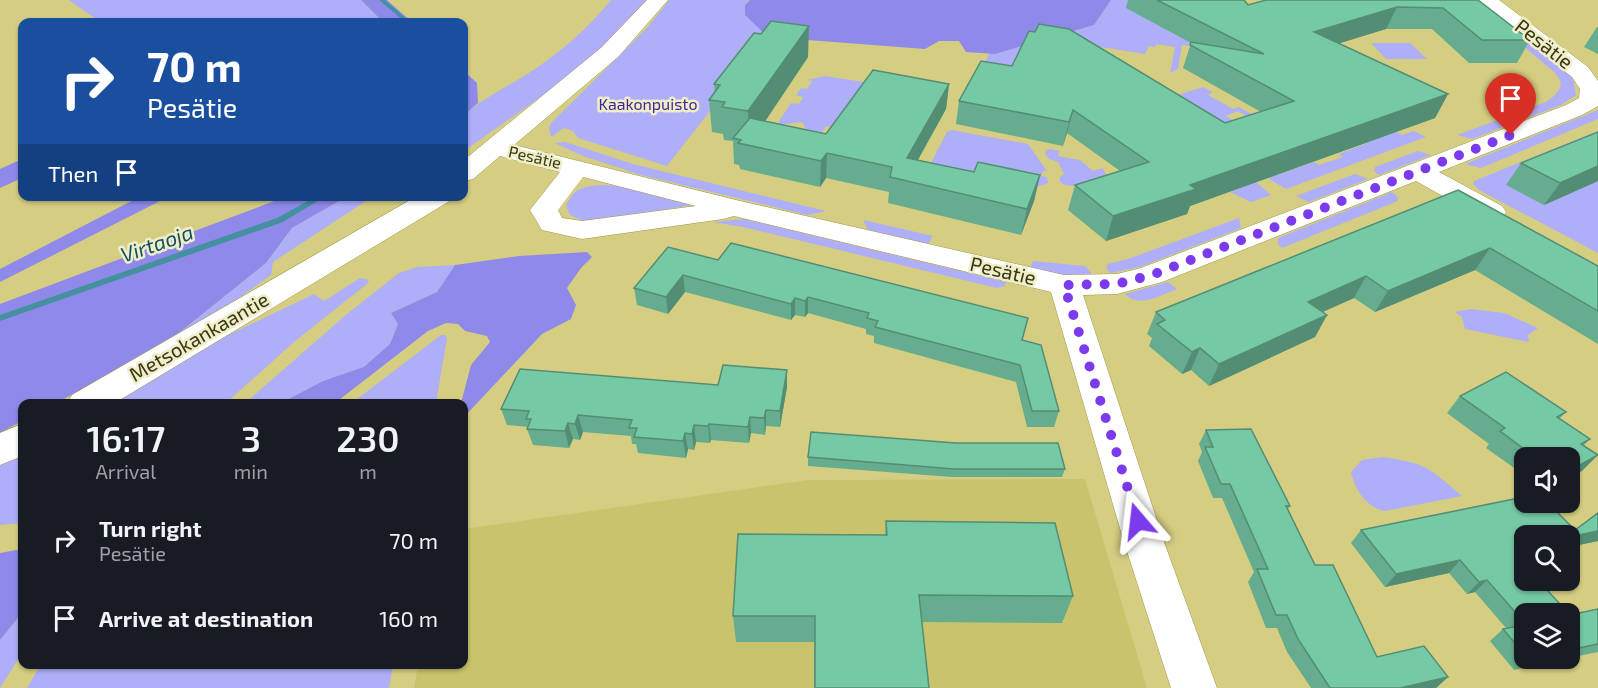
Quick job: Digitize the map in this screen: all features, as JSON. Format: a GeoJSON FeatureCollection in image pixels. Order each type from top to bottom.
{"type":"FeatureCollection","features":[{"type":"Feature","properties":{"kind":"street"},"geometry":{"type":"LineString","coordinates":[[468,169],[610,52],[658,0]]}},
{"type":"Feature","properties":{"kind":"street","name":"Pesätie"},"geometry":{"type":"LineString","coordinates":[[493,147],[1064,285],[1117,284],[1152,275],[1574,111],[1590,101],[1592,89],[1580,72],[1486,0]]}},
{"type":"Feature","properties":{"kind":"street"},"geometry":{"type":"LineString","coordinates":[[468,162],[493,147]]}},
{"type":"Feature","properties":{"kind":"street","name":"Pesätie"},"geometry":{"type":"LineString","coordinates":[[577,167],[544,210],[552,224],[582,230],[740,208]]}},
{"type":"Feature","properties":{"kind":"street"},"geometry":{"type":"LineString","coordinates":[[1418,171],[1519,226]]}},
{"type":"Feature","properties":{"kind":"street","name":"Metsokankaantie"},"geometry":{"type":"LineString","coordinates":[[312,271],[401,201]]}},
{"type":"Feature","properties":{"kind":"street","name":"Metsokankaantie"},"geometry":{"type":"LineString","coordinates":[[93,399],[430,201]]}},
{"type":"Feature","properties":{"kind":"street"},"geometry":{"type":"LineString","coordinates":[[1064,285],[1144,542],[1194,688]]}},
{"type":"Feature","properties":{"kind":"street"},"geometry":{"type":"LineString","coordinates":[[0,451],[18,440]]}},
{"type":"Feature","properties":{"kind":"shaded area"},"geometry":{"type":"Polygon","coordinates":[[[361,0],[387,0],[407,18],[379,18],[361,0]]]}},
{"type":"Feature","properties":{"kind":"shaded area"},"geometry":{"type":"Polygon","coordinates":[[[750,0],[1111,0],[1094,25],[995,54],[966,52],[959,41],[939,41],[925,49],[768,37],[745,15],[745,5],[750,0]]]}},
{"type":"Feature","properties":{"kind":"shaded area"},"geometry":{"type":"Polygon","coordinates":[[[468,75],[477,83],[478,103],[468,112],[468,75]]]}},
{"type":"Feature","properties":{"kind":"shaded area"},"geometry":{"type":"Polygon","coordinates":[[[18,161],[18,180],[0,188],[0,169],[18,161]]]}},
{"type":"Feature","properties":{"kind":"shaded area"},"geometry":{"type":"Polygon","coordinates":[[[131,201],[160,201],[0,282],[0,269],[131,201]]]}},
{"type":"Feature","properties":{"kind":"shaded area"},"geometry":{"type":"Polygon","coordinates":[[[274,201],[339,201],[292,228],[266,263],[159,349],[64,399],[18,399],[18,423],[0,433],[0,304],[274,201]]]}},
{"type":"Feature","properties":{"kind":"shaded area"},"geometry":{"type":"Polygon","coordinates":[[[587,252],[592,257],[567,288],[576,305],[571,319],[542,334],[468,413],[468,399],[462,399],[471,365],[490,342],[487,336],[465,331],[458,324],[446,323],[428,331],[340,399],[289,399],[323,381],[364,367],[390,344],[398,324],[391,313],[437,292],[455,265],[519,256],[587,252]]]}},
{"type":"Feature","properties":{"kind":"shaded area"},"geometry":{"type":"Polygon","coordinates":[[[1085,479],[1147,688],[414,688],[417,669],[468,669],[468,528],[808,480],[1085,479]]]}},
{"type":"Feature","properties":{"kind":"shaded area"},"geometry":{"type":"Polygon","coordinates":[[[18,550],[18,618],[0,640],[0,553],[18,550]]]}},
{"type":"Feature","properties":{"kind":"green space"},"geometry":{"type":"Polygon","coordinates":[[[69,0],[361,0],[379,18],[94,18],[69,0]]]}},
{"type":"Feature","properties":{"kind":"green space"},"geometry":{"type":"Polygon","coordinates":[[[611,0],[647,0],[599,51],[566,79],[468,148],[468,112],[556,54],[611,0]]]}},
{"type":"Feature","properties":{"kind":"green space","name":"Kaakonpuisto"},"geometry":{"type":"Polygon","coordinates":[[[669,0],[749,0],[745,5],[768,37],[667,166],[578,138],[573,131],[564,128],[551,137],[549,128],[551,123],[647,28],[669,0]]]}},
{"type":"Feature","properties":{"kind":"green space"},"geometry":{"type":"Polygon","coordinates":[[[1111,0],[1157,0],[1202,31],[1402,135],[1414,131],[1426,137],[1286,189],[1226,153],[1264,166],[1277,175],[1314,162],[1319,165],[1343,157],[1339,154],[1367,143],[1349,133],[1275,109],[1199,73],[1194,74],[1188,70],[1192,46],[1182,45],[1178,69],[1170,73],[1175,47],[1156,44],[1155,47],[1149,46],[1145,54],[1094,46],[977,78],[989,54],[1094,25],[1111,0]]]}},
{"type":"Feature","properties":{"kind":"green space"},"geometry":{"type":"Polygon","coordinates":[[[1497,24],[1510,28],[1567,72],[1573,79],[1576,95],[1561,105],[1472,139],[1457,135],[1546,102],[1560,88],[1560,81],[1554,72],[1497,24]]]}},
{"type":"Feature","properties":{"kind":"green space"},"geometry":{"type":"Polygon","coordinates":[[[1371,43],[1410,43],[1427,59],[1386,59],[1371,43]]]}},
{"type":"Feature","properties":{"kind":"green space"},"geometry":{"type":"Polygon","coordinates":[[[825,76],[870,83],[836,128],[826,126],[822,133],[804,130],[806,129],[802,122],[780,125],[779,121],[791,103],[799,104],[803,97],[796,95],[801,88],[807,89],[812,81],[807,80],[825,76]]]}},
{"type":"Feature","properties":{"kind":"green space"},"geometry":{"type":"Polygon","coordinates":[[[1203,87],[1213,92],[1208,95],[1233,109],[1239,107],[1262,120],[1259,124],[1238,111],[1226,116],[1246,128],[1240,130],[1155,102],[1203,87]]]}},
{"type":"Feature","properties":{"kind":"green space"},"geometry":{"type":"Polygon","coordinates":[[[1598,110],[1598,119],[1481,168],[1465,164],[1598,110]]]}},
{"type":"Feature","properties":{"kind":"green space"},"geometry":{"type":"Polygon","coordinates":[[[952,130],[1028,144],[1047,171],[1043,171],[1041,176],[1047,177],[1048,183],[1037,187],[931,163],[947,132],[952,130]]]}},
{"type":"Feature","properties":{"kind":"green space"},"geometry":{"type":"Polygon","coordinates":[[[1598,131],[1598,253],[1479,190],[1473,184],[1474,181],[1598,131]]]}},
{"type":"Feature","properties":{"kind":"green space"},"geometry":{"type":"Polygon","coordinates":[[[565,142],[633,164],[826,211],[808,215],[641,175],[583,156],[555,143],[565,142]]]}},
{"type":"Feature","properties":{"kind":"green space"},"geometry":{"type":"Polygon","coordinates":[[[1046,150],[1060,151],[1058,156],[1080,160],[1093,171],[1103,168],[1106,175],[1083,185],[1065,185],[1060,182],[1060,177],[1064,174],[1058,162],[1049,159],[1045,154],[1046,150]]]}},
{"type":"Feature","properties":{"kind":"green space"},"geometry":{"type":"Polygon","coordinates":[[[1418,151],[1431,155],[1379,175],[1374,171],[1375,167],[1418,151]]]}},
{"type":"Feature","properties":{"kind":"green space"},"geometry":{"type":"Polygon","coordinates":[[[1355,174],[1368,179],[1309,202],[1296,196],[1355,174]]]}},
{"type":"Feature","properties":{"kind":"green space"},"geometry":{"type":"Polygon","coordinates":[[[1256,182],[1271,195],[1251,202],[1230,192],[1256,182]]]}},
{"type":"Feature","properties":{"kind":"green space"},"geometry":{"type":"Polygon","coordinates":[[[618,186],[693,205],[586,222],[570,215],[566,206],[572,195],[585,187],[618,186]]]}},
{"type":"Feature","properties":{"kind":"green space"},"geometry":{"type":"Polygon","coordinates":[[[1392,192],[1397,196],[1398,201],[1282,248],[1278,244],[1278,238],[1392,192]]]}},
{"type":"Feature","properties":{"kind":"green space"},"geometry":{"type":"Polygon","coordinates":[[[339,201],[366,201],[273,262],[271,275],[218,313],[159,349],[266,263],[292,228],[339,201]]]}},
{"type":"Feature","properties":{"kind":"green space"},"geometry":{"type":"Polygon","coordinates":[[[1239,218],[1241,228],[1140,267],[1110,273],[1106,267],[1108,264],[1128,259],[1239,218]]]}},
{"type":"Feature","properties":{"kind":"green space"},"geometry":{"type":"Polygon","coordinates":[[[744,219],[1006,282],[1005,286],[997,288],[743,227],[713,222],[744,219]]]}},
{"type":"Feature","properties":{"kind":"green space"},"geometry":{"type":"Polygon","coordinates":[[[863,220],[933,236],[928,244],[868,230],[863,220]]]}},
{"type":"Feature","properties":{"kind":"green space"},"geometry":{"type":"Polygon","coordinates":[[[1033,261],[1085,266],[1093,275],[1064,275],[1030,268],[1033,261]]]}},
{"type":"Feature","properties":{"kind":"green space"},"geometry":{"type":"Polygon","coordinates":[[[455,265],[437,292],[391,313],[398,324],[390,344],[364,368],[323,381],[289,399],[250,399],[347,314],[399,273],[417,267],[455,265]]]}},
{"type":"Feature","properties":{"kind":"green space"},"geometry":{"type":"Polygon","coordinates":[[[360,278],[369,280],[367,284],[294,342],[230,399],[116,399],[224,337],[314,294],[324,301],[360,278]]]}},
{"type":"Feature","properties":{"kind":"green space"},"geometry":{"type":"Polygon","coordinates":[[[1168,282],[1177,289],[1143,301],[1125,294],[1168,282]]]}},
{"type":"Feature","properties":{"kind":"green space"},"geometry":{"type":"Polygon","coordinates":[[[1471,309],[1504,313],[1538,328],[1528,335],[1529,342],[1465,329],[1462,317],[1455,312],[1471,309]]]}},
{"type":"Feature","properties":{"kind":"green space"},"geometry":{"type":"Polygon","coordinates":[[[441,335],[445,335],[447,338],[437,399],[357,399],[441,335]]]}},
{"type":"Feature","properties":{"kind":"green space"},"geometry":{"type":"Polygon","coordinates":[[[18,452],[18,523],[0,525],[0,462],[18,452]]]}},
{"type":"Feature","properties":{"kind":"green space"},"geometry":{"type":"Polygon","coordinates":[[[1382,457],[1427,468],[1462,496],[1385,511],[1378,509],[1362,497],[1351,472],[1362,460],[1382,457]]]}},
{"type":"Feature","properties":{"kind":"green space"},"geometry":{"type":"Polygon","coordinates":[[[18,618],[18,659],[0,688],[0,640],[18,618]]]}},
{"type":"Feature","properties":{"kind":"green space"},"geometry":{"type":"Polygon","coordinates":[[[38,669],[392,669],[389,688],[27,688],[38,669]]]}},
{"type":"Feature","properties":{"kind":"building"},"geometry":{"type":"Polygon","coordinates":[[[1157,0],[1244,0],[1248,5],[1266,0],[1478,0],[1530,40],[1482,40],[1443,8],[1397,7],[1314,32],[1448,94],[1190,185],[1196,189],[1113,216],[1075,185],[1149,162],[1073,110],[1069,122],[959,101],[981,61],[1012,66],[1029,31],[1035,32],[1039,24],[1069,29],[1225,123],[1294,101],[1190,45],[1191,42],[1264,54],[1157,0]]]}},
{"type":"Feature","properties":{"kind":"building"},"geometry":{"type":"Polygon","coordinates":[[[771,21],[809,26],[748,111],[722,107],[725,102],[709,100],[720,85],[714,84],[754,33],[761,34],[771,21]]]}},
{"type":"Feature","properties":{"kind":"building"},"geometry":{"type":"Polygon","coordinates":[[[873,70],[949,84],[907,158],[974,172],[978,162],[1040,175],[1027,209],[890,177],[892,167],[827,153],[821,161],[738,143],[741,140],[733,138],[750,118],[826,134],[873,70]]]}},
{"type":"Feature","properties":{"kind":"building"},"geometry":{"type":"Polygon","coordinates":[[[1598,132],[1598,166],[1560,183],[1521,163],[1598,132]]]}},
{"type":"Feature","properties":{"kind":"building"},"geometry":{"type":"Polygon","coordinates":[[[1458,190],[1598,266],[1598,311],[1490,248],[1388,291],[1366,276],[1308,302],[1327,315],[1219,364],[1200,348],[1192,352],[1157,324],[1165,320],[1156,312],[1458,190]]]}},
{"type":"Feature","properties":{"kind":"building"},"geometry":{"type":"Polygon","coordinates":[[[731,243],[1028,318],[1022,340],[1041,345],[1059,411],[1032,411],[1020,365],[875,327],[878,321],[867,318],[869,313],[808,297],[805,301],[795,298],[791,304],[683,275],[666,297],[634,288],[668,247],[718,260],[731,243]]]}},
{"type":"Feature","properties":{"kind":"building"},"geometry":{"type":"Polygon","coordinates":[[[723,365],[787,370],[780,411],[766,410],[764,418],[750,417],[748,427],[694,425],[692,434],[685,433],[683,441],[634,437],[637,428],[629,428],[632,420],[578,415],[575,424],[568,423],[565,431],[527,429],[531,419],[526,419],[529,411],[501,409],[520,369],[718,385],[723,365]]]}},
{"type":"Feature","properties":{"kind":"building"},"geometry":{"type":"Polygon","coordinates":[[[1506,372],[1566,412],[1557,417],[1590,439],[1581,444],[1598,455],[1580,465],[1580,447],[1521,447],[1500,431],[1505,428],[1460,396],[1506,372]]]}},
{"type":"Feature","properties":{"kind":"building"},"geometry":{"type":"Polygon","coordinates":[[[1251,429],[1290,506],[1286,506],[1315,565],[1333,565],[1377,657],[1424,646],[1448,677],[1400,688],[1330,688],[1298,639],[1287,615],[1276,615],[1257,569],[1268,569],[1230,484],[1221,484],[1205,447],[1213,447],[1206,430],[1251,429]]]}},
{"type":"Feature","properties":{"kind":"building"},"geometry":{"type":"Polygon","coordinates":[[[811,432],[956,443],[1058,443],[1065,469],[954,469],[808,457],[811,432]]]}},
{"type":"Feature","properties":{"kind":"building"},"geometry":{"type":"Polygon","coordinates":[[[1514,499],[1514,513],[1558,513],[1570,525],[1514,525],[1514,591],[1548,591],[1559,603],[1514,603],[1514,611],[1487,580],[1479,582],[1460,560],[1396,574],[1361,530],[1514,499]]]}},
{"type":"Feature","properties":{"kind":"building"},"geometry":{"type":"Polygon","coordinates":[[[1598,513],[1598,531],[1580,535],[1580,526],[1598,513]]]}},
{"type":"Feature","properties":{"kind":"building"},"geometry":{"type":"Polygon","coordinates":[[[886,521],[1055,523],[1073,596],[919,595],[929,688],[815,688],[815,616],[733,616],[738,534],[887,535],[886,521]]]}},
{"type":"Feature","properties":{"kind":"building"},"geometry":{"type":"Polygon","coordinates":[[[1598,609],[1598,644],[1580,648],[1580,613],[1598,609]]]}},
{"type":"Feature","properties":{"kind":"building"},"geometry":{"type":"Polygon","coordinates":[[[1514,627],[1514,642],[1503,629],[1514,627]]]}},
{"type":"Feature","properties":{"kind":"waterway","name":"Virtaoja"},"geometry":{"type":"LineString","coordinates":[[382,0],[403,18]]}},
{"type":"Feature","properties":{"kind":"waterway","name":"Virtaoja"},"geometry":{"type":"LineString","coordinates":[[0,318],[280,220],[314,201]]}},
{"type":"Feature","properties":{"kind":"route"},"geometry":{"type":"LineString","coordinates":[[1138,521],[1064,285],[1117,284],[1152,275],[1511,135]]}}]}
